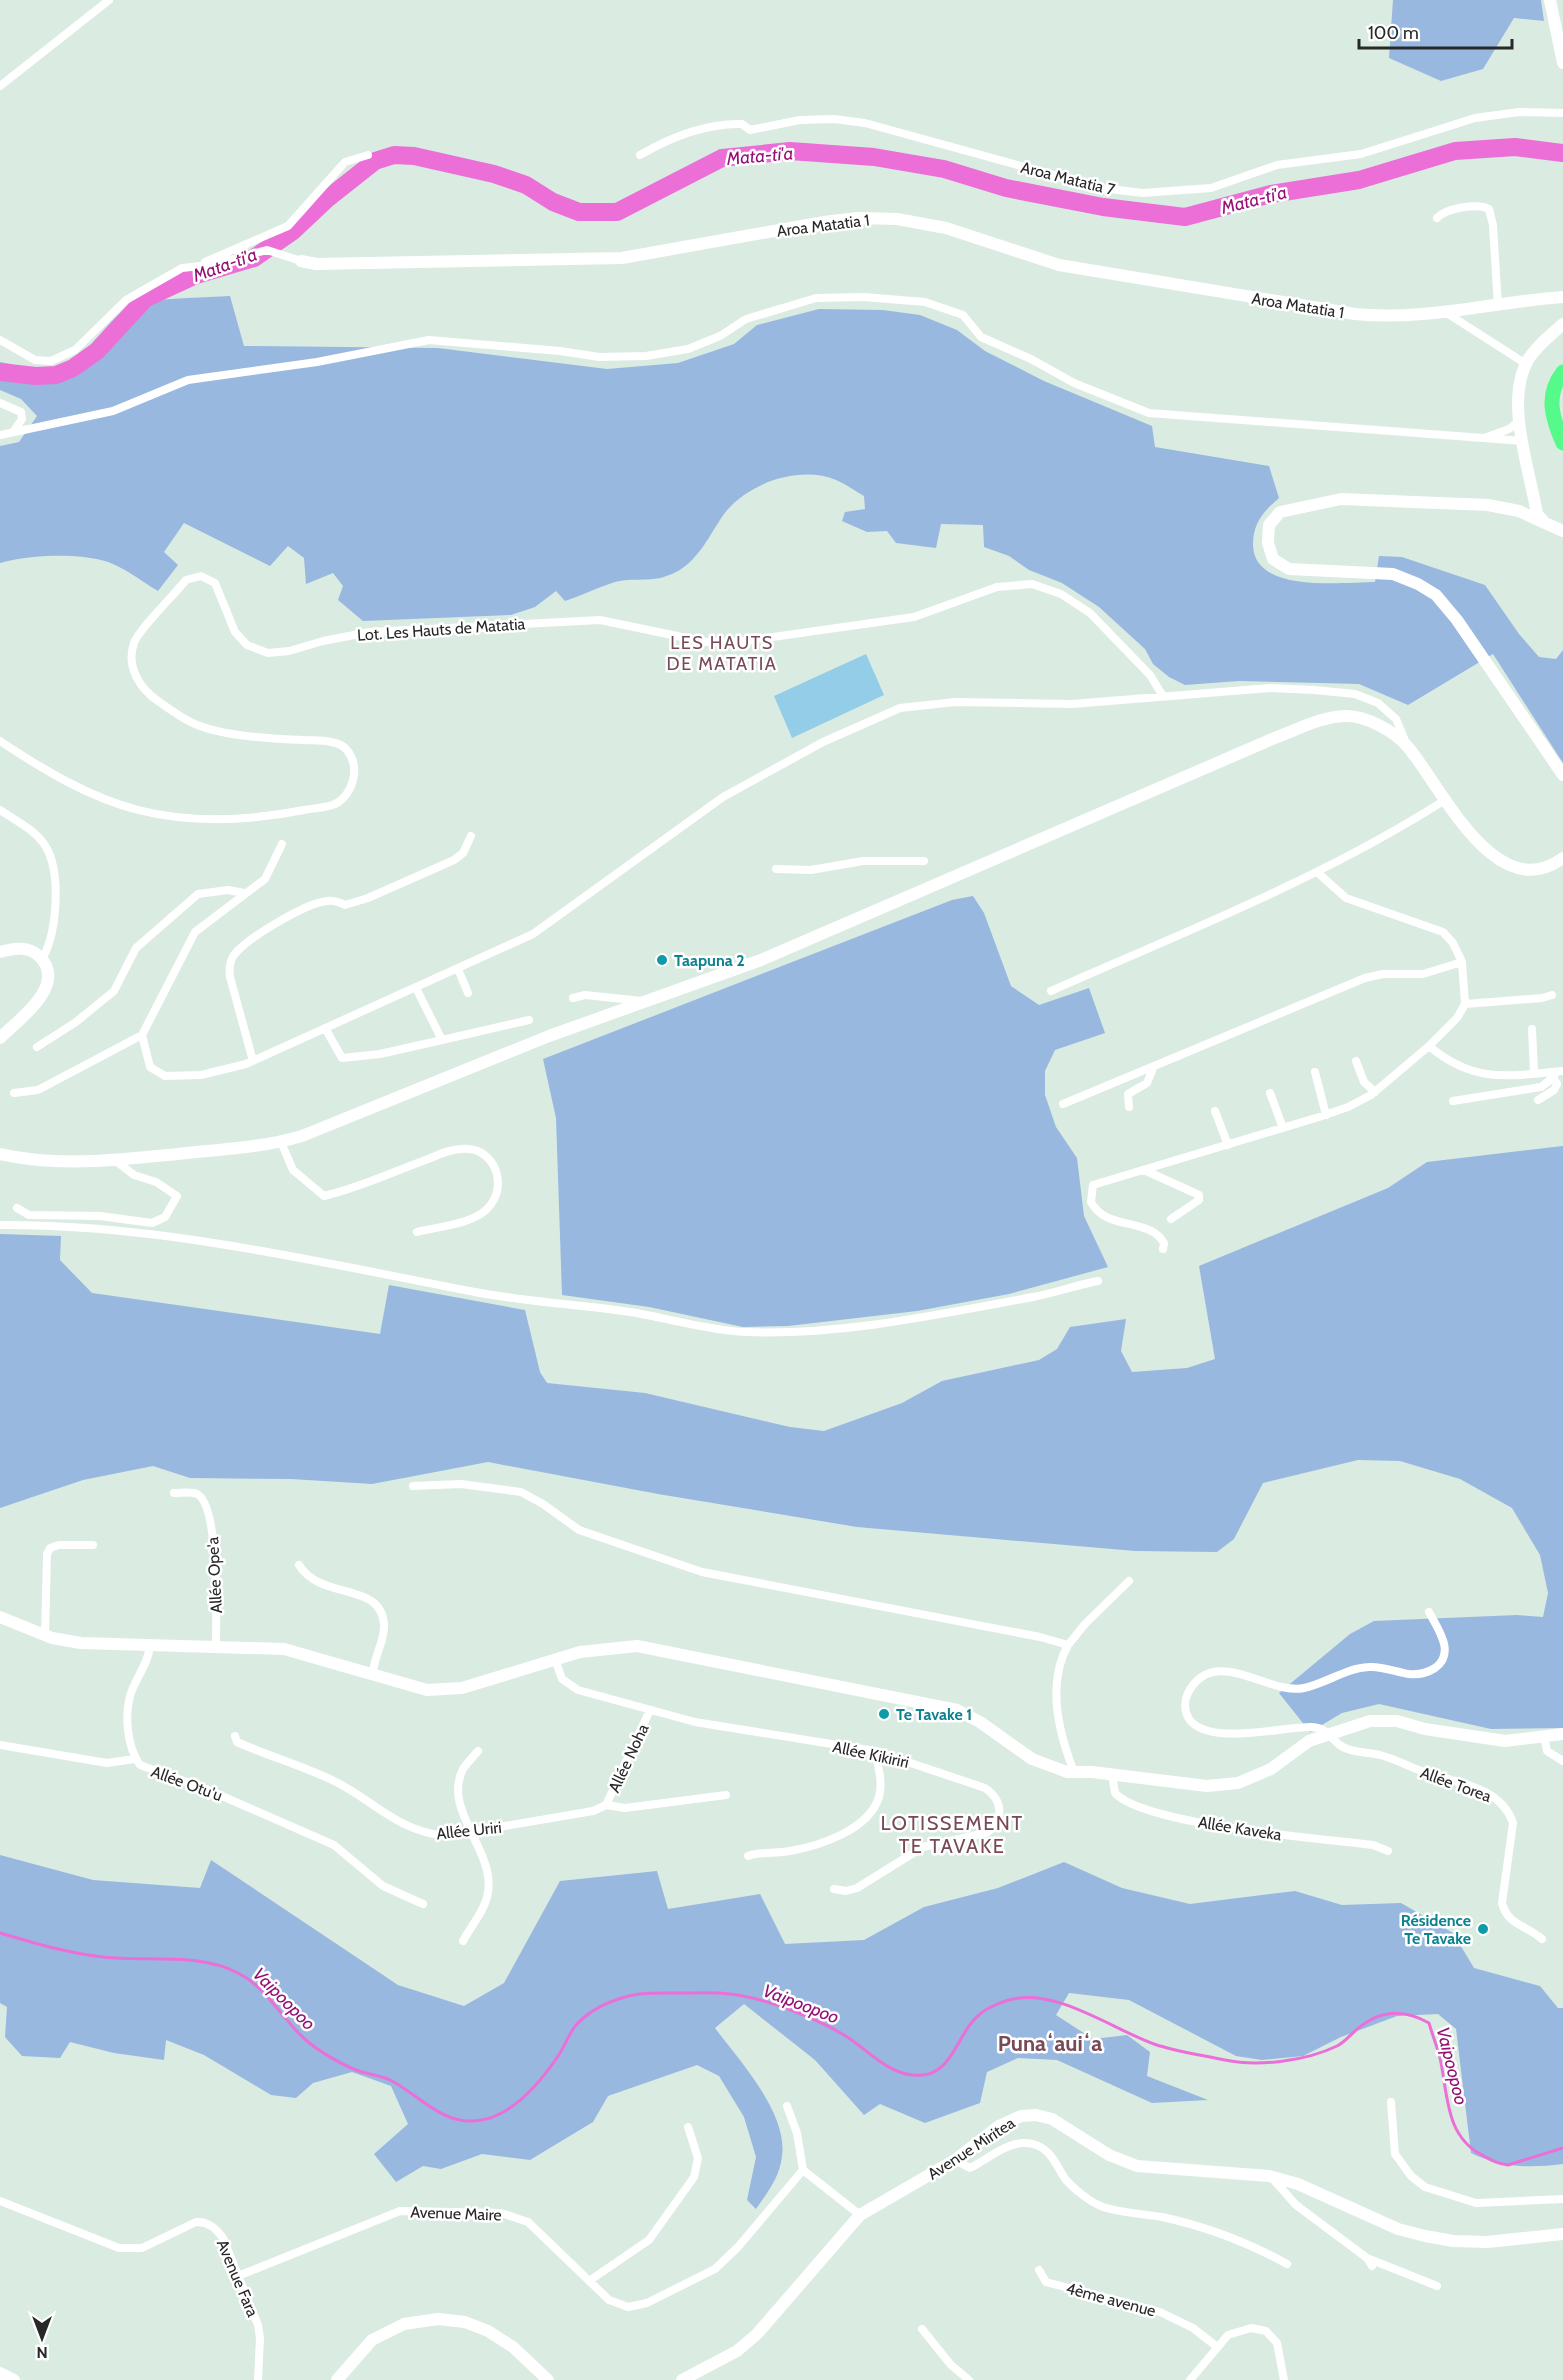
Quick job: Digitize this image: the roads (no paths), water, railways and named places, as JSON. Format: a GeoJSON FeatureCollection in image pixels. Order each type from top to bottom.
{"type":"FeatureCollection","features":[{"type":"Feature","properties":{"kind":"highway"},"geometry":{"type":"LineString","coordinates":[[1563,372],[1555,384],[1550,402],[1563,442]]}},
{"type":"Feature","properties":{"kind":"main road"},"geometry":{"type":"LineString","coordinates":[[1550,0],[1563,63]]}},
{"type":"Feature","properties":{"kind":"main road","name":"Aroa Matatia 1"},"geometry":{"type":"LineString","coordinates":[[301,261],[316,264],[393,260],[621,258],[825,222],[857,218],[897,219],[946,228],[1042,260],[1083,270],[1355,314],[1385,317],[1563,297]]}},
{"type":"Feature","properties":{"kind":"main road"},"geometry":{"type":"LineString","coordinates":[[1545,523],[1537,514],[1522,441],[1518,398],[1526,364],[1541,345],[1563,324]]}},
{"type":"Feature","properties":{"kind":"main road"},"geometry":{"type":"LineString","coordinates":[[1563,531],[1519,511],[1488,505],[1341,499],[1280,512],[1269,525],[1268,543],[1273,559],[1289,569],[1393,574],[1436,595],[1457,620],[1563,775]]}},
{"type":"Feature","properties":{"kind":"main road"},"geometry":{"type":"LineString","coordinates":[[0,1154],[31,1159],[116,1161],[281,1143],[322,1129],[521,1047],[772,955],[1314,723],[1331,718],[1355,717],[1376,724],[1406,744],[1445,800],[1485,848],[1502,862],[1529,868],[1550,865],[1563,858]]}},
{"type":"Feature","properties":{"kind":"main road"},"geometry":{"type":"LineString","coordinates":[[0,951],[27,949],[42,958],[47,971],[45,991],[0,1038]]}},
{"type":"Feature","properties":{"kind":"main road"},"geometry":{"type":"LineString","coordinates":[[0,1617],[45,1635],[81,1643],[284,1649],[427,1690],[454,1688],[495,1679],[580,1652],[637,1646],[957,1710],[980,1722],[1032,1759],[1074,1772],[1112,1774],[1207,1786],[1238,1783],[1271,1769],[1308,1742],[1370,1721],[1397,1721],[1458,1735],[1504,1742],[1563,1734]]}},
{"type":"Feature","properties":{"kind":"main road","name":"Avenue Miritea"},"geometry":{"type":"LineString","coordinates":[[682,2380],[737,2351],[757,2334],[860,2215],[955,2160],[1011,2119],[1034,2115],[1052,2119],[1109,2155],[1137,2166],[1269,2176],[1298,2184],[1398,2229],[1425,2236],[1487,2242],[1563,2234]]}},
{"type":"Feature","properties":{"kind":"main road"},"geometry":{"type":"LineString","coordinates":[[337,2380],[372,2340],[404,2324],[438,2319],[465,2322],[488,2331],[513,2347],[548,2380]]}},
{"type":"Feature","properties":{"kind":"main road"},"geometry":{"type":"LineString","coordinates":[[0,2373],[14,2380]]}},
{"type":"Feature","properties":{"kind":"street"},"geometry":{"type":"LineString","coordinates":[[0,86],[109,0]]}},
{"type":"Feature","properties":{"kind":"street","name":"Aroa Matatia 7"},"geometry":{"type":"LineString","coordinates":[[640,155],[666,140],[715,126],[742,124],[750,130],[800,120],[834,119],[865,123],[943,147],[1101,188],[1143,193],[1212,188],[1277,165],[1362,154],[1474,118],[1519,112],[1563,113]]}},
{"type":"Feature","properties":{"kind":"street"},"geometry":{"type":"LineString","coordinates":[[197,265],[288,226],[345,162],[368,155]]}},
{"type":"Feature","properties":{"kind":"street"},"geometry":{"type":"LineString","coordinates":[[1437,218],[1447,211],[1481,207],[1489,209],[1498,306]]}},
{"type":"Feature","properties":{"kind":"street"},"geometry":{"type":"LineString","coordinates":[[0,340],[35,360],[51,361],[75,350],[115,308],[138,292],[182,268],[210,265],[259,252],[274,251],[301,261]]}},
{"type":"Feature","properties":{"kind":"street"},"geometry":{"type":"LineString","coordinates":[[0,435],[113,411],[188,380],[317,362],[429,340],[560,351],[599,357],[646,356],[688,349],[720,336],[746,319],[816,298],[864,297],[925,302],[963,315],[981,337],[1031,359],[1074,383],[1149,413],[1478,440],[1522,441]]}},
{"type":"Feature","properties":{"kind":"street"},"geometry":{"type":"LineString","coordinates":[[1445,312],[1526,364]]}},
{"type":"Feature","properties":{"kind":"street"},"geometry":{"type":"LineString","coordinates":[[0,403],[21,412],[22,419],[13,432]]}},
{"type":"Feature","properties":{"kind":"street"},"geometry":{"type":"LineString","coordinates":[[1478,440],[1509,429],[1519,421]]}},
{"type":"Feature","properties":{"kind":"street","name":"Lot. Les Hauts de Matatia"},"geometry":{"type":"LineString","coordinates":[[0,741],[39,767],[95,795],[153,813],[194,819],[232,820],[278,816],[339,802],[352,785],[355,774],[353,762],[345,748],[330,742],[276,739],[204,728],[176,714],[148,694],[139,684],[132,660],[134,643],[186,580],[197,576],[212,580],[218,586],[233,628],[244,643],[268,653],[290,651],[323,641],[370,632],[600,620],[706,642],[742,642],[914,617],[997,587],[1032,584],[1062,594],[1090,613],[1156,682],[1163,696]]}},
{"type":"Feature","properties":{"kind":"street"},"geometry":{"type":"LineString","coordinates":[[142,1035],[150,1067],[165,1076],[202,1075],[253,1061],[458,969],[547,926],[723,797],[823,742],[906,706],[940,703],[1041,705],[1270,688],[1355,694],[1389,710],[1396,719],[1406,744]]}},
{"type":"Feature","properties":{"kind":"street"},"geometry":{"type":"LineString","coordinates":[[1051,991],[1208,923],[1317,872],[1445,800]]}},
{"type":"Feature","properties":{"kind":"street"},"geometry":{"type":"LineString","coordinates":[[0,810],[37,837],[46,847],[51,858],[56,901],[50,946],[42,958]]}},
{"type":"Feature","properties":{"kind":"street"},"geometry":{"type":"LineString","coordinates":[[253,1061],[234,997],[229,965],[234,955],[250,938],[320,902],[338,902],[345,905],[352,903],[440,867],[463,853],[471,836]]}},
{"type":"Feature","properties":{"kind":"street"},"geometry":{"type":"LineString","coordinates":[[14,1093],[38,1090],[142,1035],[195,932],[265,879],[282,844]]}},
{"type":"Feature","properties":{"kind":"street"},"geometry":{"type":"LineString","coordinates":[[776,869],[811,870],[862,861],[924,861]]}},
{"type":"Feature","properties":{"kind":"street"},"geometry":{"type":"LineString","coordinates":[[1163,1249],[1164,1243],[1155,1233],[1103,1217],[1091,1202],[1093,1185],[1326,1115],[1358,1103],[1375,1092],[1429,1046],[1456,1018],[1465,1004],[1462,962],[1453,943],[1443,932],[1432,926],[1346,898],[1317,872]]}},
{"type":"Feature","properties":{"kind":"street"},"geometry":{"type":"LineString","coordinates":[[37,1047],[76,1022],[114,991],[136,948],[198,894],[228,890],[244,893]]}},
{"type":"Feature","properties":{"kind":"street"},"geometry":{"type":"LineString","coordinates":[[1063,1104],[1365,978],[1383,974],[1423,974],[1462,962]]}},
{"type":"Feature","properties":{"kind":"street"},"geometry":{"type":"LineString","coordinates":[[458,969],[468,993]]}},
{"type":"Feature","properties":{"kind":"street"},"geometry":{"type":"LineString","coordinates":[[416,988],[442,1040]]}},
{"type":"Feature","properties":{"kind":"street"},"geometry":{"type":"LineString","coordinates":[[573,998],[585,995],[645,1001]]}},
{"type":"Feature","properties":{"kind":"street"},"geometry":{"type":"LineString","coordinates":[[1465,1004],[1542,998],[1552,995]]}},
{"type":"Feature","properties":{"kind":"street"},"geometry":{"type":"LineString","coordinates":[[325,1029],[342,1058],[380,1054],[529,1020]]}},
{"type":"Feature","properties":{"kind":"street"},"geometry":{"type":"LineString","coordinates":[[1532,1029],[1534,1073]]}},
{"type":"Feature","properties":{"kind":"street"},"geometry":{"type":"LineString","coordinates":[[1429,1046],[1451,1064],[1477,1073],[1551,1075],[1563,1071]]}},
{"type":"Feature","properties":{"kind":"street"},"geometry":{"type":"LineString","coordinates":[[1356,1061],[1364,1082],[1375,1092]]}},
{"type":"Feature","properties":{"kind":"street"},"geometry":{"type":"LineString","coordinates":[[1129,1107],[1128,1094],[1147,1083],[1154,1066]]}},
{"type":"Feature","properties":{"kind":"street"},"geometry":{"type":"LineString","coordinates":[[1314,1072],[1326,1115]]}},
{"type":"Feature","properties":{"kind":"street"},"geometry":{"type":"LineString","coordinates":[[1538,1100],[1554,1090],[1557,1081],[1551,1075]]}},
{"type":"Feature","properties":{"kind":"street"},"geometry":{"type":"LineString","coordinates":[[1453,1101],[1541,1087],[1551,1075]]}},
{"type":"Feature","properties":{"kind":"street"},"geometry":{"type":"LineString","coordinates":[[1270,1093],[1283,1128]]}},
{"type":"Feature","properties":{"kind":"street"},"geometry":{"type":"LineString","coordinates":[[1215,1111],[1228,1145]]}},
{"type":"Feature","properties":{"kind":"street"},"geometry":{"type":"LineString","coordinates":[[281,1143],[293,1170],[324,1196],[449,1151],[472,1149],[489,1159],[497,1171],[499,1184],[493,1199],[482,1214],[417,1232]]}},
{"type":"Feature","properties":{"kind":"street"},"geometry":{"type":"LineString","coordinates":[[20,1225],[20,1210],[29,1215],[100,1216],[152,1223],[165,1217],[177,1196],[156,1182],[134,1175],[116,1161]]}},
{"type":"Feature","properties":{"kind":"street"},"geometry":{"type":"LineString","coordinates":[[1143,1170],[1199,1195],[1199,1200],[1171,1219]]}},
{"type":"Feature","properties":{"kind":"street"},"geometry":{"type":"LineString","coordinates":[[0,1226],[104,1227],[141,1232],[292,1256],[478,1293],[627,1312],[741,1332],[794,1332],[880,1322],[1032,1297],[1098,1281]]}},
{"type":"Feature","properties":{"kind":"street"},"geometry":{"type":"LineString","coordinates":[[413,1486],[461,1484],[521,1492],[543,1504],[579,1530],[691,1569],[1040,1637],[1068,1645]]}},
{"type":"Feature","properties":{"kind":"street","name":"Allée Ope'a"},"geometry":{"type":"LineString","coordinates":[[174,1493],[197,1494],[205,1501],[215,1545],[216,1647]]}},
{"type":"Feature","properties":{"kind":"street"},"geometry":{"type":"LineString","coordinates":[[45,1635],[47,1554],[50,1548],[59,1545],[93,1545]]}},
{"type":"Feature","properties":{"kind":"street"},"geometry":{"type":"LineString","coordinates":[[299,1565],[314,1582],[366,1597],[379,1608],[385,1627],[373,1674]]}},
{"type":"Feature","properties":{"kind":"street"},"geometry":{"type":"LineString","coordinates":[[1074,1772],[1060,1733],[1057,1712],[1058,1682],[1068,1645],[1085,1624],[1129,1581]]}},
{"type":"Feature","properties":{"kind":"street"},"geometry":{"type":"LineString","coordinates":[[1330,1733],[1312,1727],[1272,1732],[1217,1732],[1202,1729],[1188,1718],[1186,1695],[1200,1679],[1214,1672],[1227,1671],[1244,1674],[1290,1689],[1304,1688],[1357,1668],[1373,1667],[1421,1674],[1439,1665],[1444,1657],[1444,1642],[1429,1612]]}},
{"type":"Feature","properties":{"kind":"street","name":"Allée Otu'u"},"geometry":{"type":"LineString","coordinates":[[150,1646],[149,1660],[131,1693],[128,1706],[129,1738],[135,1759],[148,1770],[206,1789],[334,1845],[383,1886],[423,1904]]}},
{"type":"Feature","properties":{"kind":"street","name":"Allée Kikiriri"},"geometry":{"type":"LineString","coordinates":[[555,1659],[562,1679],[575,1688],[714,1726],[875,1751],[985,1788],[998,1801],[1000,1815],[987,1833],[923,1847],[856,1888],[846,1891],[834,1889]]}},
{"type":"Feature","properties":{"kind":"street","name":"Allée Noha"},"geometry":{"type":"LineString","coordinates":[[606,1805],[650,1710]]}},
{"type":"Feature","properties":{"kind":"street","name":"Allée Torea"},"geometry":{"type":"LineString","coordinates":[[1330,1733],[1340,1746],[1347,1749],[1387,1757],[1466,1785],[1500,1800],[1509,1812],[1513,1823],[1502,1903],[1504,1910],[1516,1924],[1542,1939]]}},
{"type":"Feature","properties":{"kind":"street","name":"Allée Uriri"},"geometry":{"type":"LineString","coordinates":[[235,1736],[237,1742],[332,1780],[404,1826],[426,1834],[446,1836],[593,1811],[606,1805],[625,1808],[726,1795]]}},
{"type":"Feature","properties":{"kind":"street"},"geometry":{"type":"LineString","coordinates":[[1544,1736],[1547,1751],[1563,1761]]}},
{"type":"Feature","properties":{"kind":"street"},"geometry":{"type":"LineString","coordinates":[[0,1745],[107,1763],[135,1759]]}},
{"type":"Feature","properties":{"kind":"street"},"geometry":{"type":"LineString","coordinates":[[463,1941],[489,1889],[485,1861],[462,1806],[460,1780],[464,1768],[478,1751]]}},
{"type":"Feature","properties":{"kind":"street"},"geometry":{"type":"LineString","coordinates":[[748,1856],[760,1852],[786,1852],[808,1848],[837,1836],[866,1818],[874,1808],[881,1782],[875,1751]]}},
{"type":"Feature","properties":{"kind":"street","name":"Allée Kaveka"},"geometry":{"type":"LineString","coordinates":[[1112,1774],[1115,1793],[1132,1805],[1227,1827],[1373,1845],[1388,1851]]}},
{"type":"Feature","properties":{"kind":"street"},"geometry":{"type":"LineString","coordinates":[[1391,2102],[1395,2154],[1411,2176],[1425,2187],[1476,2203],[1563,2199]]}},
{"type":"Feature","properties":{"kind":"street"},"geometry":{"type":"LineString","coordinates":[[787,2106],[797,2133],[803,2170],[860,2215]]}},
{"type":"Feature","properties":{"kind":"street"},"geometry":{"type":"LineString","coordinates":[[590,2282],[649,2240],[694,2177],[698,2158],[688,2127]]}},
{"type":"Feature","properties":{"kind":"street"},"geometry":{"type":"LineString","coordinates":[[955,2160],[970,2168],[1004,2149],[1017,2144],[1030,2144],[1048,2152],[1067,2180],[1088,2199],[1102,2207],[1165,2218],[1202,2229],[1252,2247],[1287,2264]]}},
{"type":"Feature","properties":{"kind":"street","name":"Avenue Maire"},"geometry":{"type":"LineString","coordinates":[[238,2276],[398,2211],[501,2213],[521,2218],[539,2232],[609,2300],[627,2307],[647,2303],[715,2270],[738,2247],[803,2170]]}},
{"type":"Feature","properties":{"kind":"street"},"geometry":{"type":"LineString","coordinates":[[1269,2176],[1278,2183],[1296,2205],[1369,2262],[1437,2286]]}},
{"type":"Feature","properties":{"kind":"street","name":"Avenue Fara"},"geometry":{"type":"LineString","coordinates":[[0,2201],[119,2248],[142,2248],[186,2225],[202,2222],[219,2233],[258,2325],[260,2338],[258,2380]]}},
{"type":"Feature","properties":{"kind":"street","name":"4ème avenue"},"geometry":{"type":"LineString","coordinates":[[1039,2270],[1046,2282],[1146,2306],[1173,2317],[1193,2328],[1216,2346]]}},
{"type":"Feature","properties":{"kind":"street"},"geometry":{"type":"LineString","coordinates":[[1190,2380],[1216,2346],[1237,2330],[1251,2328],[1266,2331],[1273,2336],[1281,2352],[1284,2380]]}},
{"type":"Feature","properties":{"kind":"street"},"geometry":{"type":"LineString","coordinates":[[922,2329],[951,2365],[969,2380]]}},
{"type":"Feature","properties":{"kind":"waterway","name":"Mata-ti'a"},"geometry":{"type":"LineString","coordinates":[[0,372],[36,376],[56,375],[73,368],[97,351],[146,298],[196,275],[254,258],[293,231],[327,199],[375,161],[394,155],[414,156],[494,174],[526,185],[553,202],[579,212],[617,212],[722,158],[790,151],[874,157],[944,169],[1006,188],[1103,207],[1185,217],[1271,194],[1359,180],[1455,151],[1515,147],[1563,153]]}},
{"type":"Feature","properties":{"kind":"waterway","name":"Vaipoopoo"},"geometry":{"type":"LineString","coordinates":[[0,1933],[90,1955],[189,1960],[222,1966],[249,1979],[267,1996],[298,2033],[324,2053],[356,2070],[388,2079],[428,2106],[461,2120],[488,2119],[512,2106],[544,2076],[581,2020],[605,2004],[632,1995],[718,1993],[744,1996],[789,2009],[818,2022],[852,2040],[885,2065],[913,2075],[926,2075],[945,2063],[972,2023],[983,2012],[1006,2001],[1027,1998],[1045,1999],[1064,2004],[1163,2047],[1225,2060],[1252,2063],[1311,2056],[1340,2044],[1364,2024],[1382,2015],[1400,2013],[1410,2015],[1429,2023],[1440,2058],[1450,2113],[1461,2137],[1470,2147],[1492,2160],[1508,2165],[1563,2148]]}},
{"type":"Feature","properties":{"kind":"place","name":"Taapuna 2"},"geometry":{"type":"Point","coordinates":[662,960]}},
{"type":"Feature","properties":{"kind":"place","name":"Te Tavake 1"},"geometry":{"type":"Point","coordinates":[884,1714]}},
{"type":"Feature","properties":{"kind":"place","name":"Résidence Te Tavake"},"geometry":{"type":"Point","coordinates":[1483,1929]}},
{"type":"Feature","properties":{"kind":"district","name":"LES HAUTS DE MATATIA"},"geometry":{"type":"Point","coordinates":[722,653]}},
{"type":"Feature","properties":{"kind":"district","name":"LOTISSEMENT TE TAVAKE"},"geometry":{"type":"Point","coordinates":[952,1834]}},
{"type":"Feature","properties":{"kind":"district","name":"Punaʻauiʻa"},"geometry":{"type":"Point","coordinates":[1050,2043]}}]}
